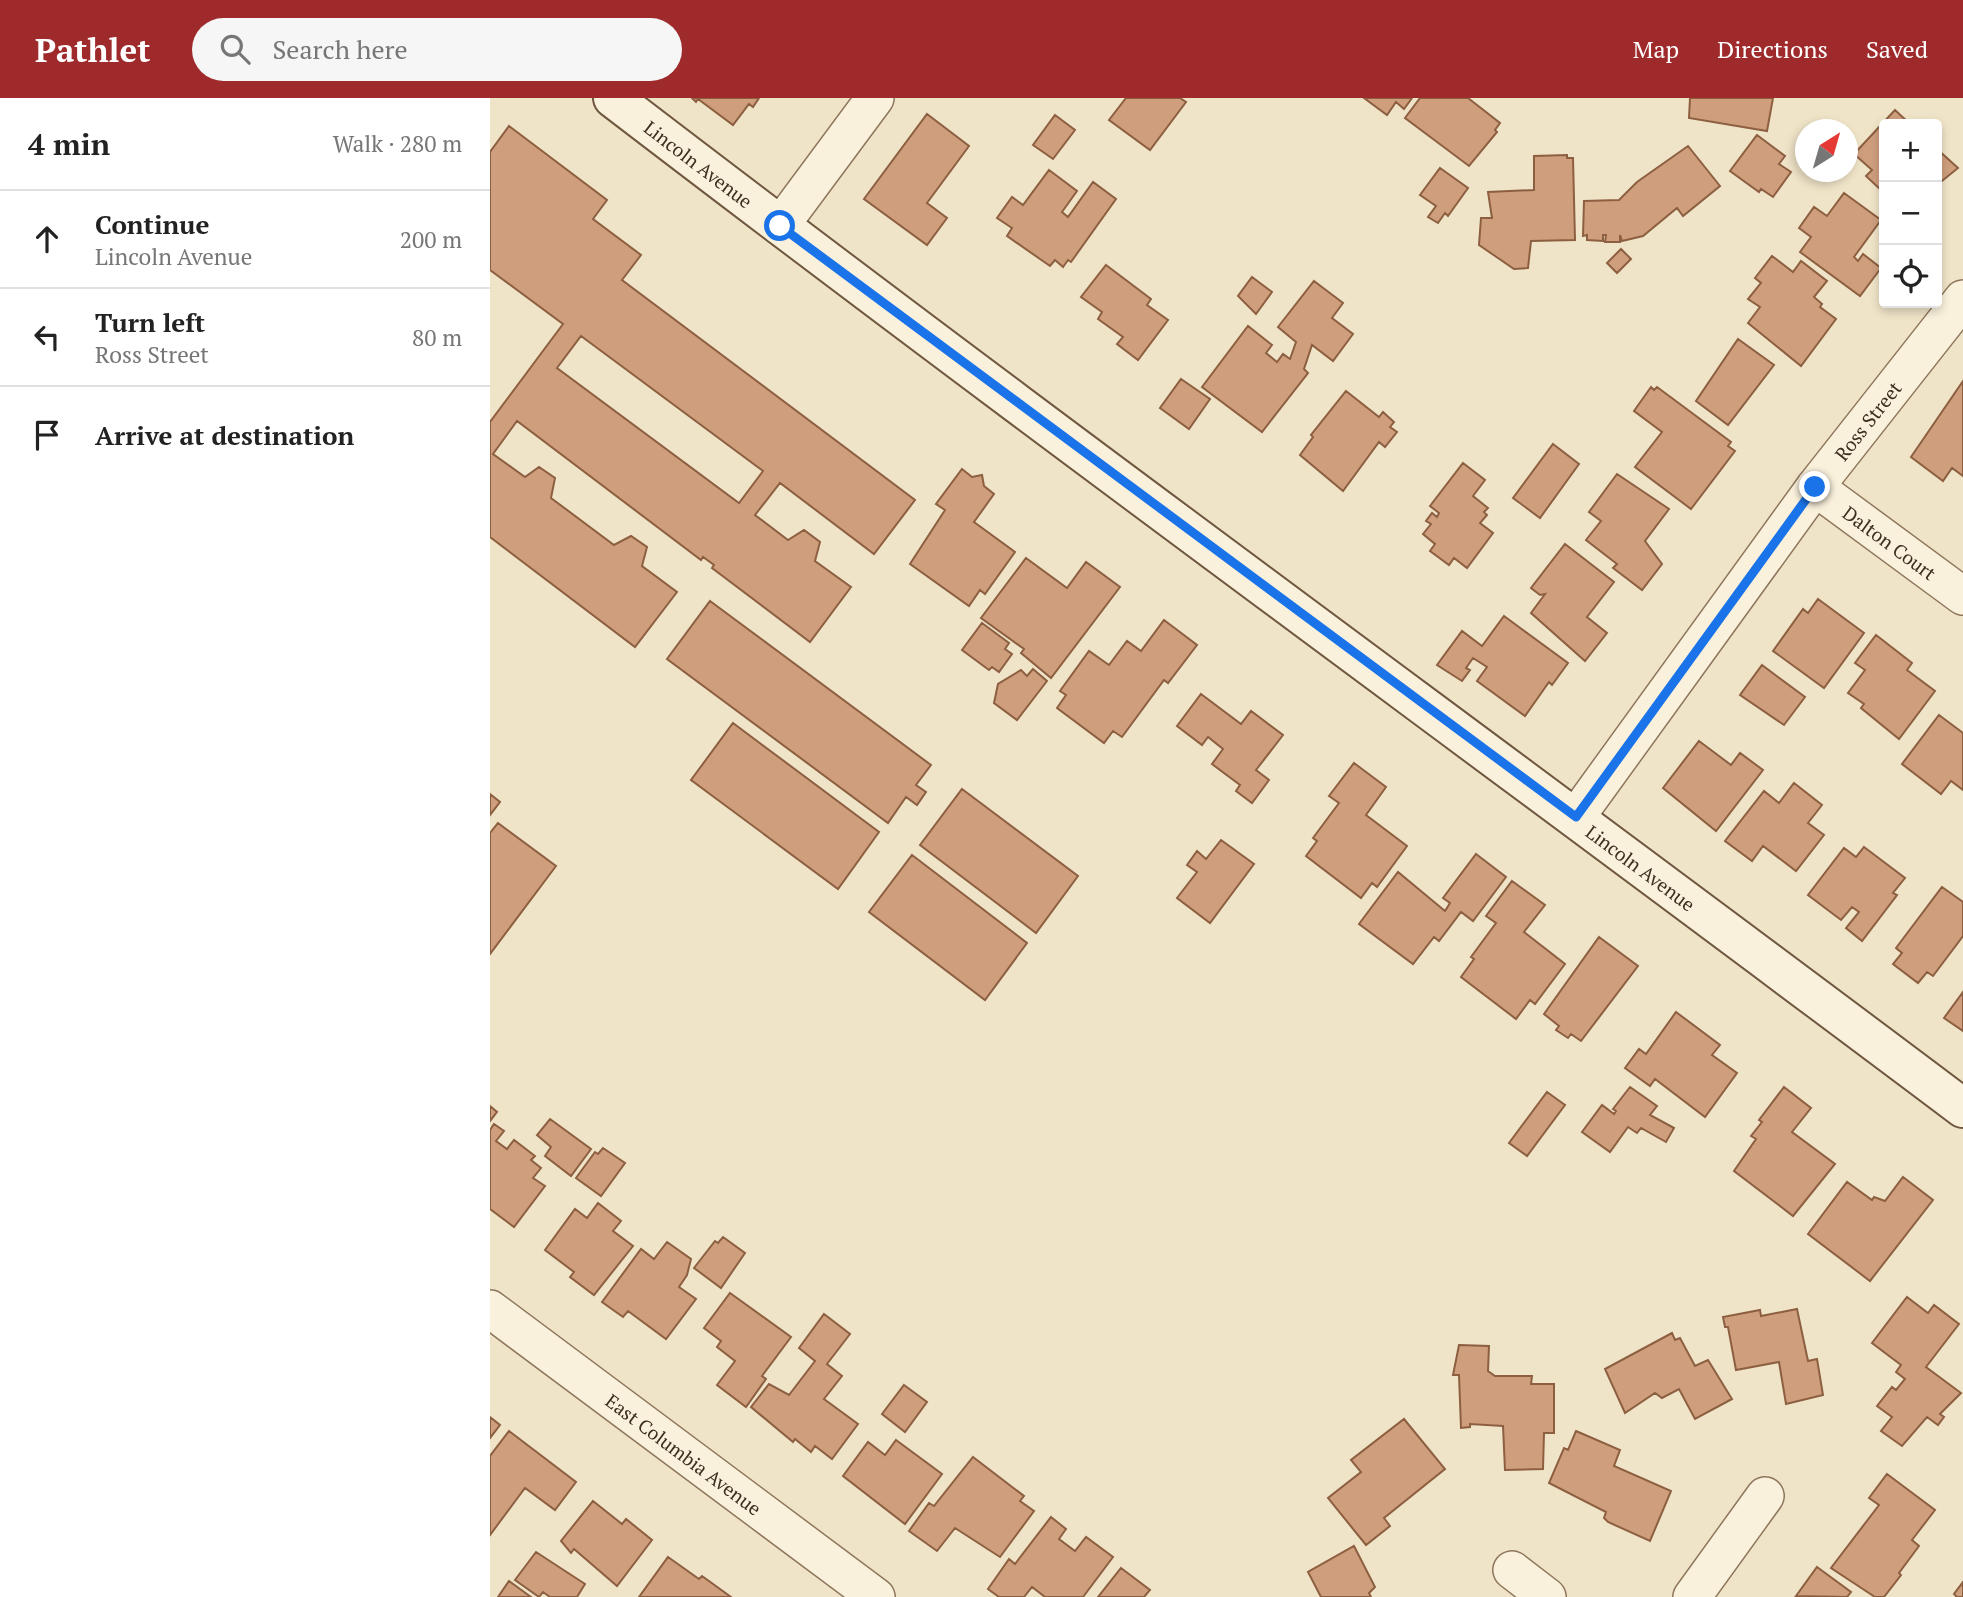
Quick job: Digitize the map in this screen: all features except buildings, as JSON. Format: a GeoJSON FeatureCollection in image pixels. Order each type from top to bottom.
{"type":"FeatureCollection","features":[{"type":"Feature","properties":{"kind":"street","name":"Lincoln Avenue"},"geometry":{"type":"LineString","coordinates":[[613,98],[780,226],[1963,1108]]}},
{"type":"Feature","properties":{"kind":"street"},"geometry":{"type":"LineString","coordinates":[[780,226],[875,98]]}},
{"type":"Feature","properties":{"kind":"street","name":"Ross Street"},"geometry":{"type":"LineString","coordinates":[[1576,817],[1815,487],[1963,299]]}},
{"type":"Feature","properties":{"kind":"street","name":"Dalton Court"},"geometry":{"type":"LineString","coordinates":[[1815,487],[1963,596]]}},
{"type":"Feature","properties":{"kind":"street","name":"East Columbia Avenue"},"geometry":{"type":"LineString","coordinates":[[490,1309],[876,1597]]}},
{"type":"Feature","properties":{"kind":"street"},"geometry":{"type":"LineString","coordinates":[[1692,1597],[1765,1496]]}},
{"type":"Feature","properties":{"kind":"street"},"geometry":{"type":"LineString","coordinates":[[1511,1570],[1547,1597]]}},
{"type":"Feature","properties":{"kind":"route"},"geometry":{"type":"LineString","coordinates":[[780,226],[1576,817],[1815,487]]}}]}
